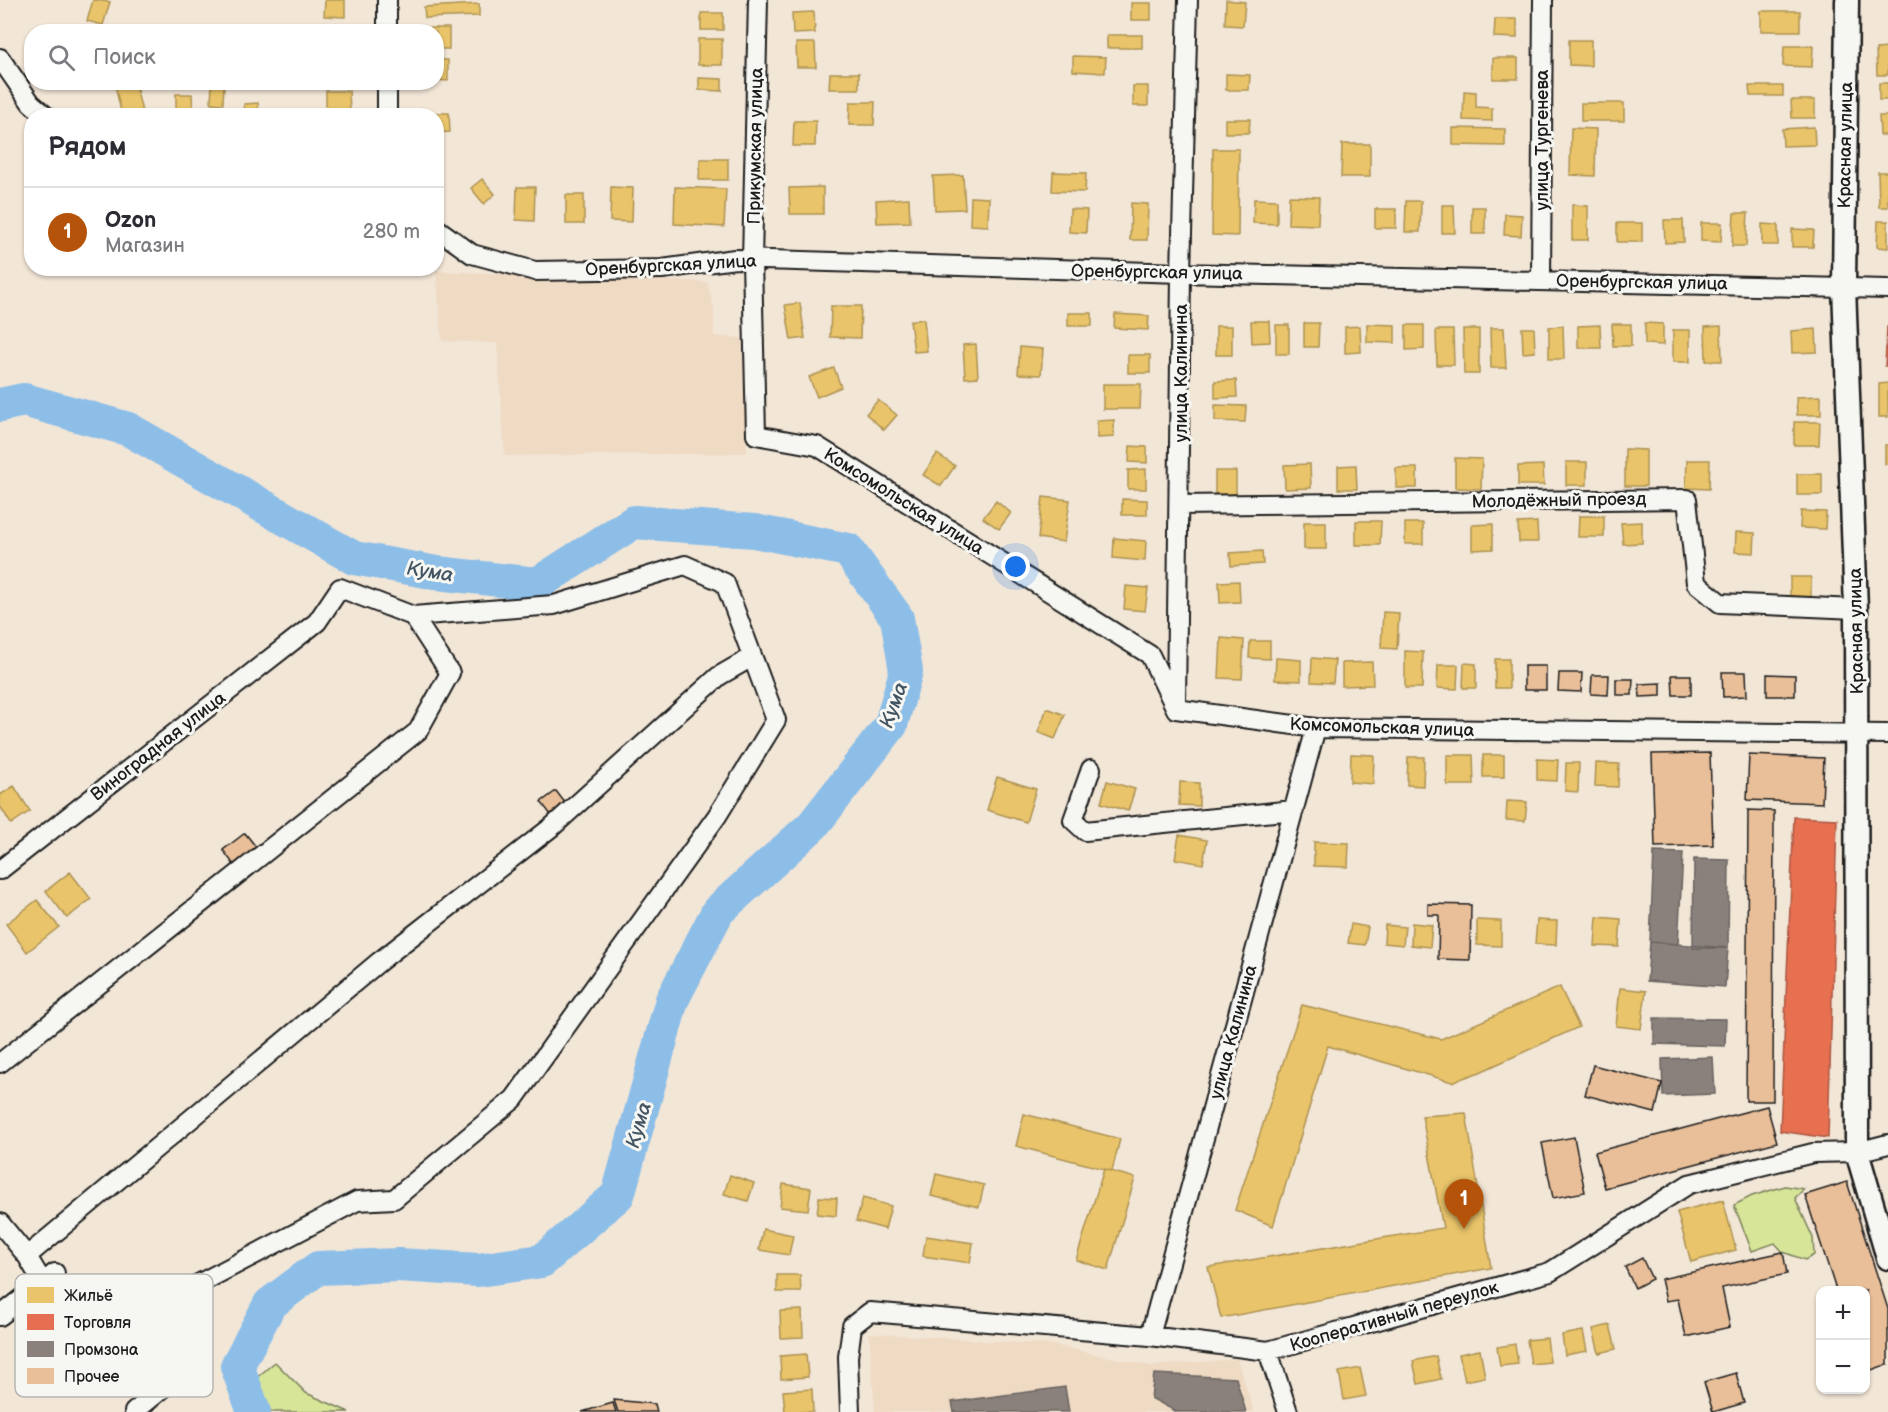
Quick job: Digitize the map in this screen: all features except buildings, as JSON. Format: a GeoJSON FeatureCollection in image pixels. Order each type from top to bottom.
{"type":"FeatureCollection","features":[{"type":"Feature","properties":{"kind":"street"},"geometry":{"type":"LineString","coordinates":[[387,0],[387,24]]}},
{"type":"Feature","properties":{"kind":"street","name":"Прикумская улица"},"geometry":{"type":"LineString","coordinates":[[756,435],[752,260],[758,0]]}},
{"type":"Feature","properties":{"kind":"street","name":"улица Калинина"},"geometry":{"type":"LineString","coordinates":[[1176,710],[1181,273],[1188,0]]}},
{"type":"Feature","properties":{"kind":"street","name":"улица Тургенева"},"geometry":{"type":"LineString","coordinates":[[1541,280],[1543,0]]}},
{"type":"Feature","properties":{"kind":"street","name":"Красная улица"},"geometry":{"type":"LineString","coordinates":[[1847,0],[1844,287],[1856,609],[1857,1152],[1888,1258]]}},
{"type":"Feature","properties":{"kind":"street"},"geometry":{"type":"LineString","coordinates":[[0,58],[37,108]]}},
{"type":"Feature","properties":{"kind":"street"},"geometry":{"type":"LineString","coordinates":[[387,90],[387,108]]}},
{"type":"Feature","properties":{"kind":"street","name":"Оренбургская улица"},"geometry":{"type":"LineString","coordinates":[[444,234],[472,254],[535,271],[662,269],[735,259],[1181,273],[1888,289]]}},
{"type":"Feature","properties":{"kind":"street","name":"Комсомольская улица"},"geometry":{"type":"LineString","coordinates":[[756,435],[817,446],[1150,655],[1176,710],[1316,728],[1888,734]]}},
{"type":"Feature","properties":{"kind":"street","name":"Молодёжный проезд"},"geometry":{"type":"LineString","coordinates":[[1179,505],[1687,499],[1696,583],[1720,603],[1856,609]]}},
{"type":"Feature","properties":{"kind":"street"},"geometry":{"type":"LineString","coordinates":[[0,1063],[418,731],[450,673],[413,615],[554,605],[685,565],[725,583],[776,720],[717,816],[514,1099],[394,1199],[357,1201],[213,1276]]}},
{"type":"Feature","properties":{"kind":"street","name":"Виноградная улица"},"geometry":{"type":"LineString","coordinates":[[0,870],[317,622],[339,588],[413,615]]}},
{"type":"Feature","properties":{"kind":"street"},"geometry":{"type":"LineString","coordinates":[[27,1257],[380,960],[553,826],[719,676],[752,657]]}},
{"type":"Feature","properties":{"kind":"street","name":"улица Калинина"},"geometry":{"type":"LineString","coordinates":[[1150,1336],[1316,728]]}},
{"type":"Feature","properties":{"kind":"street"},"geometry":{"type":"LineString","coordinates":[[1091,770],[1074,820],[1085,831],[1294,810]]}},
{"type":"Feature","properties":{"kind":"street","name":"Кооперативный переулок"},"geometry":{"type":"LineString","coordinates":[[850,1412],[848,1357],[852,1326],[870,1312],[1150,1336],[1268,1351],[1550,1272],[1689,1184],[1813,1153],[1857,1152],[1888,1144]]}},
{"type":"Feature","properties":{"kind":"street"},"geometry":{"type":"LineString","coordinates":[[0,1223],[27,1257],[45,1274]]}},
{"type":"Feature","properties":{"kind":"street"},"geometry":{"type":"LineString","coordinates":[[0,1316],[15,1304]]}},
{"type":"Feature","properties":{"kind":"street"},"geometry":{"type":"LineString","coordinates":[[1268,1351],[1288,1412]]}},
{"type":"Feature","properties":{"kind":"street"},"geometry":{"type":"LineString","coordinates":[[134,1412],[152,1397]]}},
{"type":"Feature","properties":{"kind":"shaded area"},"geometry":{"type":"Polygon","coordinates":[[[444,271],[707,282],[714,309],[714,336],[742,338],[747,453],[505,456],[497,343],[442,341],[436,276],[444,276],[444,271]]]}},
{"type":"Feature","properties":{"kind":"shaded area"},"geometry":{"type":"Polygon","coordinates":[[[869,1333],[1053,1345],[1151,1366],[1237,1359],[1254,1412],[875,1412],[869,1333]]]}},
{"type":"Feature","properties":{"kind":"green space"},"geometry":{"type":"Polygon","coordinates":[[[1785,1186],[1804,1189],[1795,1198],[1813,1238],[1814,1255],[1805,1260],[1783,1252],[1775,1243],[1752,1251],[1734,1205],[1752,1196],[1785,1186]]]}},
{"type":"Feature","properties":{"kind":"green space"},"geometry":{"type":"Polygon","coordinates":[[[275,1362],[306,1393],[349,1412],[265,1412],[254,1380],[275,1362]]]}},
{"type":"Feature","properties":{"kind":"waterway","name":"Кума"},"geometry":{"type":"LineString","coordinates":[[0,405],[24,400],[128,429],[354,558],[437,573],[537,584],[634,522],[754,531],[848,550],[897,618],[906,671],[891,725],[813,825],[718,911],[672,1000],[618,1195],[542,1261],[478,1270],[399,1265],[318,1268],[270,1304],[237,1366],[254,1412]]}},
{"type":"Feature","properties":{"kind":"place","name":"Ozon"},"geometry":{"type":"Point","coordinates":[1464,1229]}}]}
